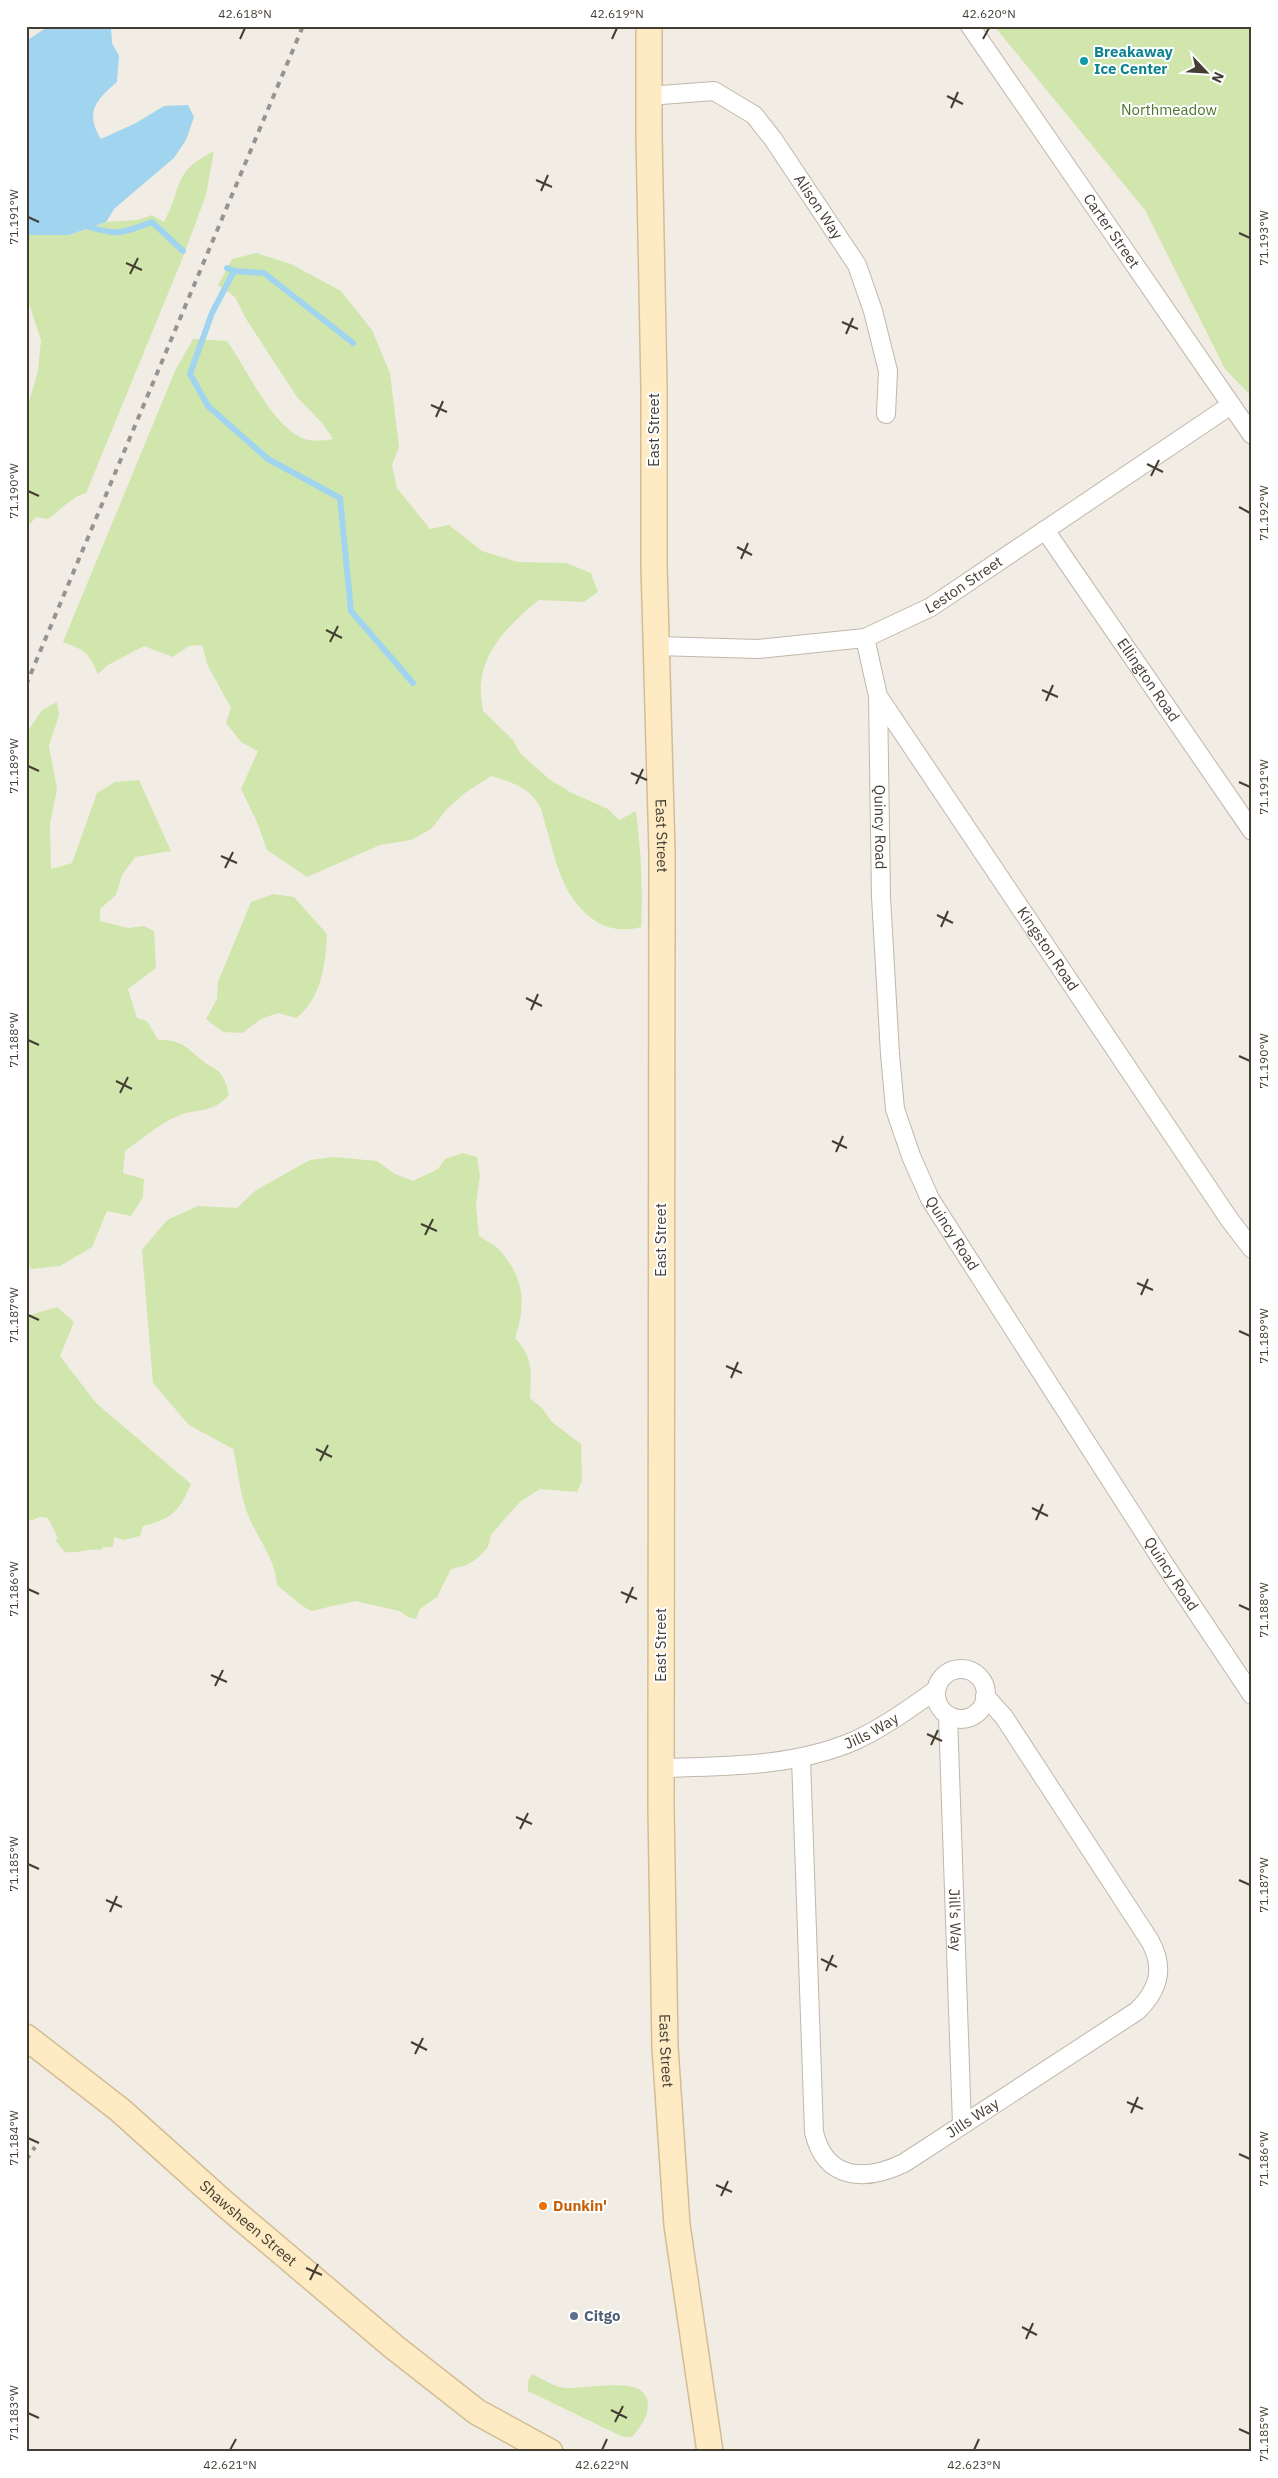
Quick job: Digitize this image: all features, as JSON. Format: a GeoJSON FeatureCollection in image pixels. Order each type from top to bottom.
{"type":"FeatureCollection","features":[{"type":"Feature","properties":{"kind":"main road","name":"East Street"},"geometry":{"type":"LineString","coordinates":[[649,26],[648,96],[662,852],[661,1768],[665,2047],[677,2225],[710,2452]]}},
{"type":"Feature","properties":{"kind":"main road","name":"Shawsheen Street"},"geometry":{"type":"LineString","coordinates":[[26,2037],[120,2110],[226,2205],[408,2358],[477,2412],[550,2452]]}},
{"type":"Feature","properties":{"kind":"street","name":"Carter Street"},"geometry":{"type":"LineString","coordinates":[[970,26],[1252,435]]}},
{"type":"Feature","properties":{"kind":"street","name":"Alison Way"},"geometry":{"type":"LineString","coordinates":[[648,96],[714,91],[754,115],[772,139],[857,265],[873,311],[888,371],[886,414]]}},
{"type":"Feature","properties":{"kind":"street","name":"Leston Street"},"geometry":{"type":"LineString","coordinates":[[657,646],[758,649],[865,638],[931,607],[1231,405]]}},
{"type":"Feature","properties":{"kind":"street","name":"Ellington Road"},"geometry":{"type":"LineString","coordinates":[[1045,530],[1252,831]]}},
{"type":"Feature","properties":{"kind":"street","name":"Kingston Road"},"geometry":{"type":"LineString","coordinates":[[865,638],[878,696],[1223,1211],[1252,1249]]}},
{"type":"Feature","properties":{"kind":"street","name":"Quincy Road"},"geometry":{"type":"LineString","coordinates":[[878,696],[881,897],[890,1054],[896,1110],[911,1156],[936,1208],[1164,1565],[1252,1695]]}},
{"type":"Feature","properties":{"kind":"street","name":"Jills Way"},"geometry":{"type":"LineString","coordinates":[[661,1768],[741,1766],[801,1758],[854,1740],[936,1690],[938,1683],[948,1672],[964,1669],[971,1671],[982,1681],[985,1696],[1004,1717],[1150,1940],[1157,1957],[1159,1978],[1152,1995],[1137,2011],[904,2163],[876,2174],[847,2172],[824,2158],[817,2147],[814,2132],[801,1758]]}},
{"type":"Feature","properties":{"kind":"street"},"geometry":{"type":"LineString","coordinates":[[936,1690],[938,1705],[948,1715],[964,1718],[972,1716],[983,1704],[985,1696]]}},
{"type":"Feature","properties":{"kind":"street","name":"Jill's Way"},"geometry":{"type":"LineString","coordinates":[[948,1715],[962,2125]]}},
{"type":"Feature","properties":{"kind":"green space","name":"Northmeadow"},"geometry":{"type":"Polygon","coordinates":[[[994,26],[1252,26],[1252,397],[1225,369],[1145,210],[994,26]]]}},
{"type":"Feature","properties":{"kind":"green space"},"geometry":{"type":"Polygon","coordinates":[[[214,151],[206,195],[181,262],[86,493],[71,501],[48,519],[36,517],[30,524],[26,524],[28,405],[38,371],[41,340],[26,295],[26,235],[69,235],[106,222],[137,220],[152,215],[164,222],[185,173],[200,159],[214,151]]]}},
{"type":"Feature","properties":{"kind":"green space"},"geometry":{"type":"Polygon","coordinates":[[[256,253],[291,264],[341,291],[372,330],[390,373],[399,447],[392,465],[397,488],[430,529],[449,525],[482,551],[518,562],[566,563],[591,573],[598,592],[584,602],[539,600],[501,636],[487,659],[483,671],[481,690],[483,711],[513,740],[520,753],[549,779],[570,792],[608,809],[619,820],[636,811],[641,869],[641,927],[624,929],[602,925],[577,904],[563,882],[554,857],[542,811],[535,799],[524,789],[491,776],[465,793],[447,809],[431,829],[411,840],[380,845],[307,877],[267,850],[257,822],[241,789],[258,751],[241,742],[226,723],[231,708],[208,666],[202,645],[189,646],[173,657],[144,646],[108,665],[98,674],[92,661],[85,653],[63,642],[175,371],[193,339],[227,341],[269,408],[279,420],[302,438],[321,441],[333,439],[323,424],[297,397],[246,319],[235,297],[218,285],[232,259],[256,253]]]}},
{"type":"Feature","properties":{"kind":"green space"},"geometry":{"type":"Polygon","coordinates":[[[57,702],[59,715],[49,746],[57,789],[50,824],[51,869],[72,863],[97,793],[115,782],[139,780],[171,851],[135,857],[122,875],[116,895],[100,909],[100,921],[128,928],[144,926],[154,931],[156,968],[128,989],[137,1018],[147,1021],[158,1040],[180,1043],[217,1070],[225,1080],[229,1095],[218,1105],[173,1118],[125,1151],[123,1173],[144,1179],[143,1197],[131,1216],[107,1211],[92,1247],[60,1266],[31,1269],[26,1256],[26,734],[42,710],[57,702]]]}},
{"type":"Feature","properties":{"kind":"green space"},"geometry":{"type":"Polygon","coordinates":[[[273,894],[294,897],[327,934],[321,980],[311,1001],[296,1018],[278,1013],[261,1019],[242,1033],[223,1032],[206,1019],[217,999],[218,982],[251,902],[273,894]]]}},
{"type":"Feature","properties":{"kind":"green space"},"geometry":{"type":"Polygon","coordinates":[[[463,1153],[477,1157],[480,1175],[476,1205],[479,1236],[499,1250],[509,1262],[519,1283],[522,1304],[515,1338],[526,1352],[530,1366],[530,1398],[542,1408],[552,1422],[581,1444],[582,1481],[577,1492],[540,1489],[521,1501],[491,1535],[488,1547],[478,1558],[467,1565],[451,1569],[437,1597],[420,1609],[416,1619],[410,1618],[399,1611],[355,1601],[311,1611],[277,1585],[268,1554],[245,1506],[233,1449],[189,1425],[153,1383],[142,1250],[167,1220],[198,1206],[237,1208],[256,1190],[310,1160],[334,1157],[377,1161],[395,1174],[413,1181],[438,1169],[445,1159],[463,1153]]]}},
{"type":"Feature","properties":{"kind":"green space"},"geometry":{"type":"Polygon","coordinates":[[[57,1307],[74,1322],[60,1356],[96,1403],[191,1484],[183,1501],[168,1517],[143,1526],[140,1536],[124,1540],[114,1537],[113,1547],[103,1547],[101,1550],[65,1552],[55,1540],[58,1538],[48,1518],[39,1517],[28,1520],[26,1525],[26,1316],[57,1307]]]}},
{"type":"Feature","properties":{"kind":"green space"},"geometry":{"type":"Polygon","coordinates":[[[532,2374],[560,2387],[633,2387],[642,2392],[647,2399],[648,2409],[642,2424],[632,2437],[623,2437],[528,2391],[528,2381],[532,2374]]]}},
{"type":"Feature","properties":{"kind":"water"},"geometry":{"type":"Polygon","coordinates":[[[49,26],[111,26],[112,43],[119,56],[117,82],[99,100],[93,114],[96,129],[101,139],[136,123],[164,106],[188,105],[194,117],[186,140],[174,158],[115,208],[106,222],[69,235],[26,235],[26,41],[49,26]]]}},
{"type":"Feature","properties":{"kind":"waterway"},"geometry":{"type":"LineString","coordinates":[[83,225],[103,231],[118,232],[152,222],[183,251]]}},
{"type":"Feature","properties":{"kind":"waterway"},"geometry":{"type":"LineString","coordinates":[[227,268],[234,271],[264,273],[353,343]]}},
{"type":"Feature","properties":{"kind":"waterway"},"geometry":{"type":"LineString","coordinates":[[234,271],[212,313],[190,374],[208,406],[268,459],[340,498],[351,611],[413,683]]}},
{"type":"Feature","properties":{"kind":"railway"},"geometry":{"type":"LineString","coordinates":[[26,685],[303,26]]}},
{"type":"Feature","properties":{"kind":"railway"},"geometry":{"type":"LineString","coordinates":[[26,2160],[35,2147]]}},
{"type":"Feature","properties":{"kind":"place","name":"Breakaway Ice Center"},"geometry":{"type":"Point","coordinates":[1084,61]}},
{"type":"Feature","properties":{"kind":"place","name":"Dunkin'"},"geometry":{"type":"Point","coordinates":[543,2206]}},
{"type":"Feature","properties":{"kind":"place","name":"Citgo"},"geometry":{"type":"Point","coordinates":[574,2316]}}]}
